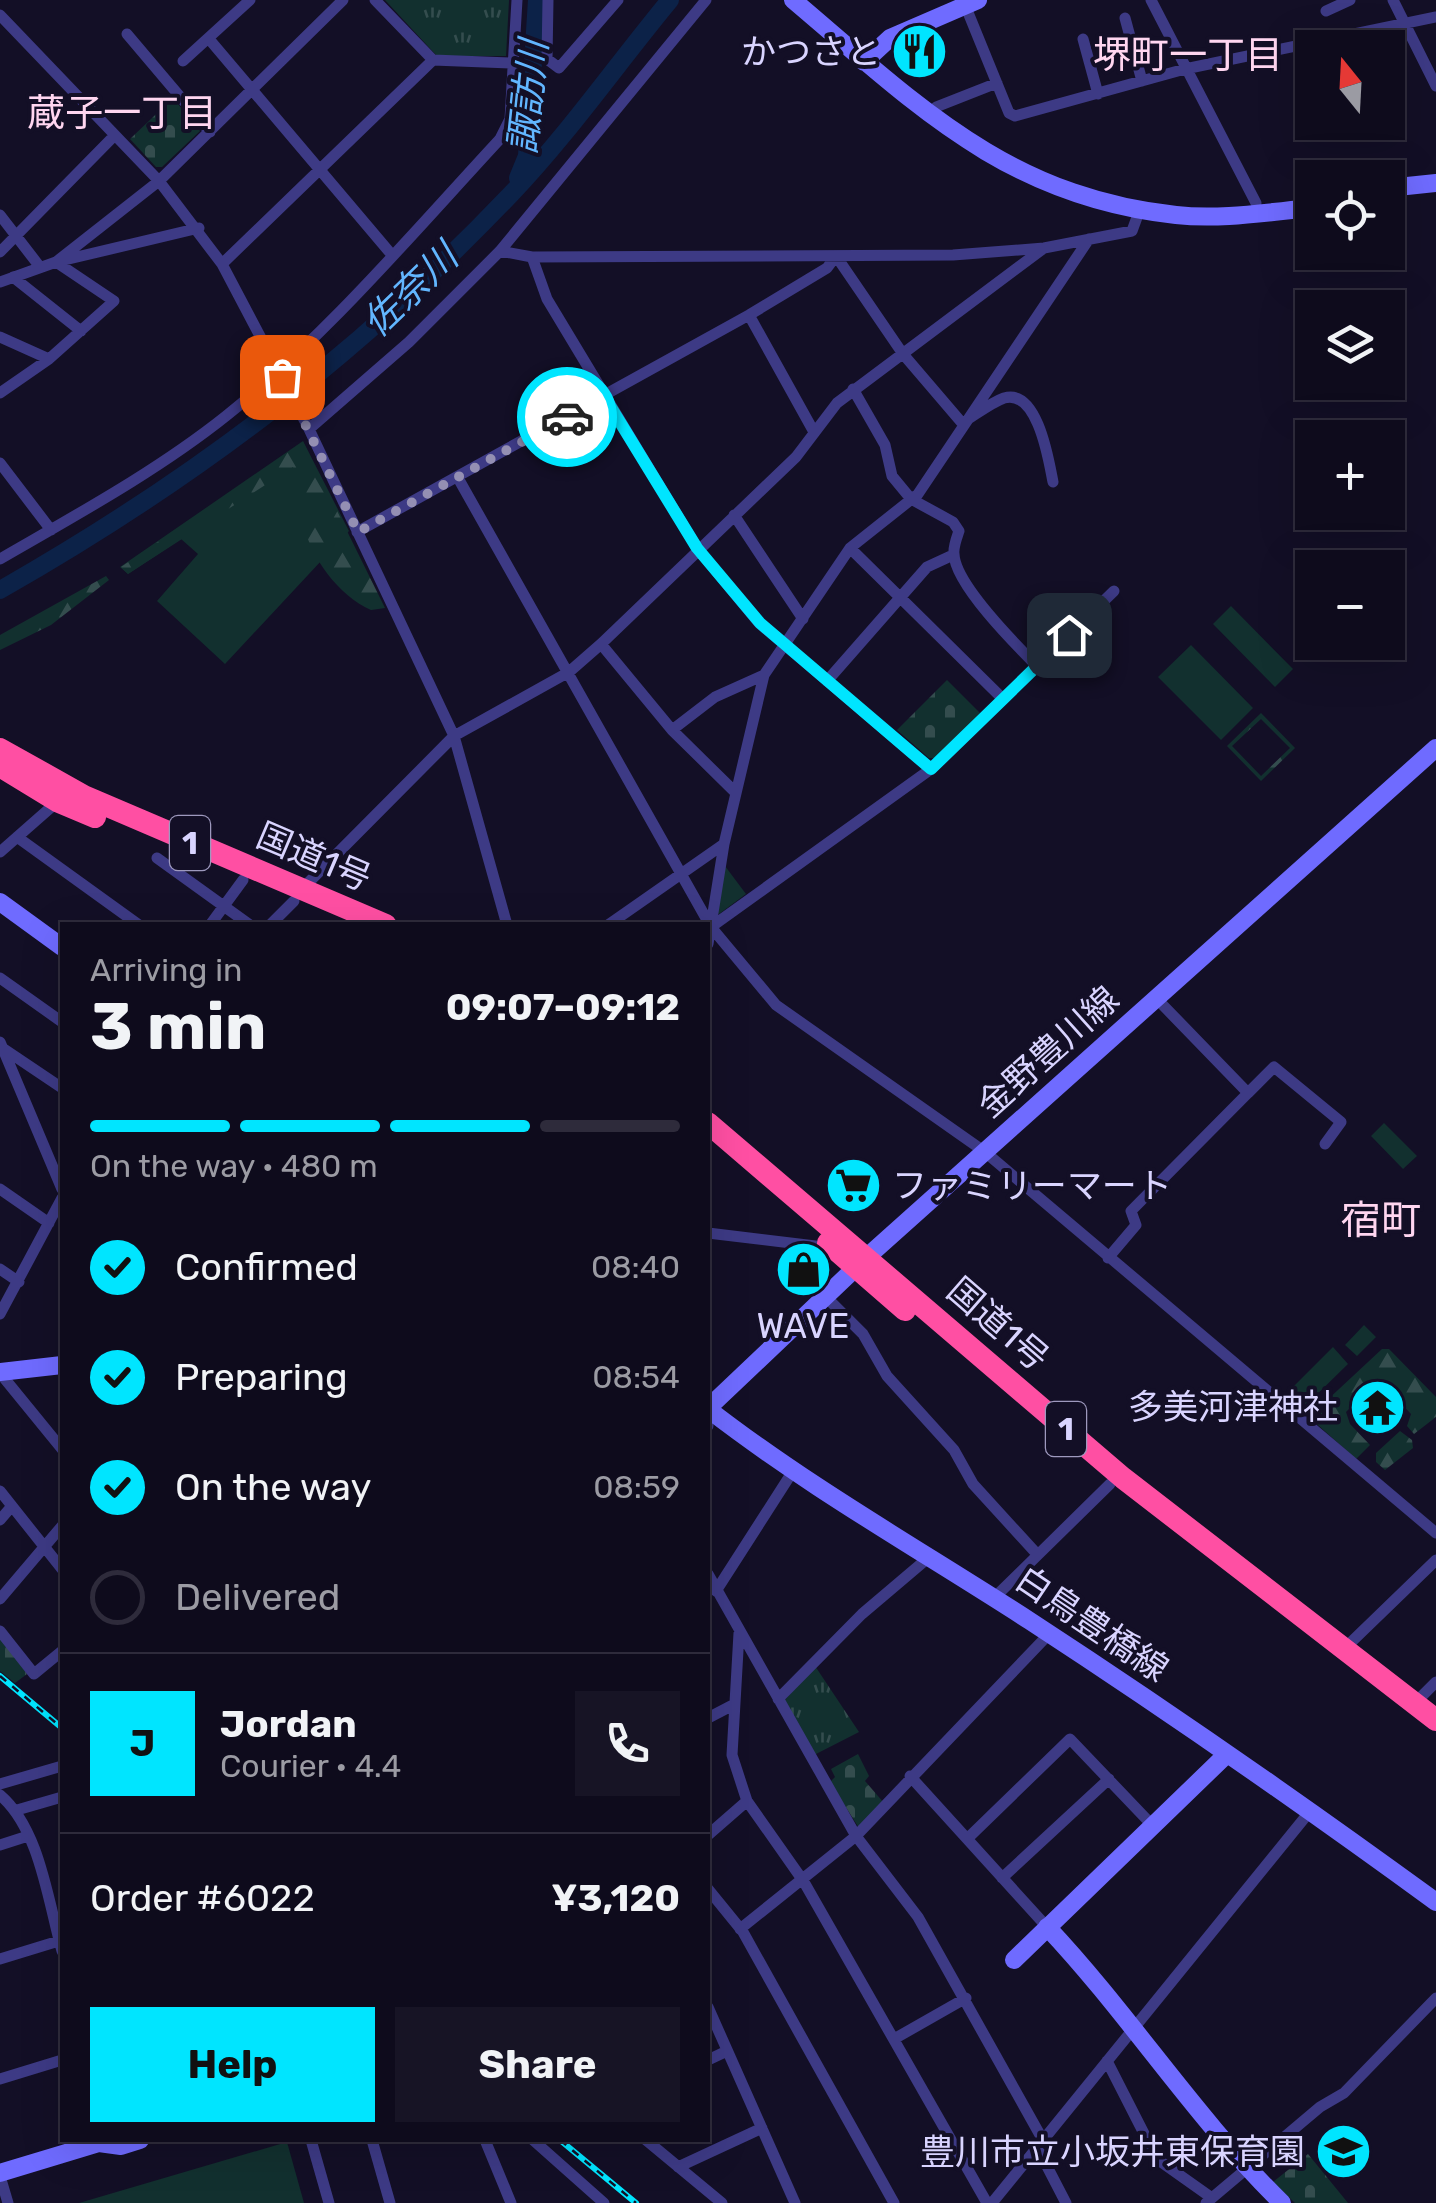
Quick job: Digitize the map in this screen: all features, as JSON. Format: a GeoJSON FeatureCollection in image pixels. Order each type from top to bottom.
{"type":"FeatureCollection","features":[{"type":"Feature","properties":{"kind":"highway","name":"国道1号"},"geometry":{"type":"LineString","coordinates":[[0,749],[84,796],[346,922]]}},
{"type":"Feature","properties":{"kind":"highway","name":"国道1号"},"geometry":{"type":"LineString","coordinates":[[0,766],[57,801],[243,880],[377,922]]}},
{"type":"Feature","properties":{"kind":"highway","name":"国道1号"},"geometry":{"type":"LineString","coordinates":[[710,1125],[1110,1484],[1436,1733]]}},
{"type":"Feature","properties":{"kind":"highway","name":"国道1号"},"geometry":{"type":"LineString","coordinates":[[710,1141],[834,1248],[861,1262],[1123,1478],[1436,1720]]}},
{"type":"Feature","properties":{"kind":"street"},"geometry":{"type":"LineString","coordinates":[[183,61],[250,0]]}},
{"type":"Feature","properties":{"kind":"street"},"geometry":{"type":"LineString","coordinates":[[56,262],[159,181],[343,0]]}},
{"type":"Feature","properties":{"kind":"street"},"geometry":{"type":"LineString","coordinates":[[376,0],[433,60],[513,63]]}},
{"type":"Feature","properties":{"kind":"street"},"geometry":{"type":"LineString","coordinates":[[0,559],[223,418],[280,374],[505,132],[510,119],[517,0]]}},
{"type":"Feature","properties":{"kind":"street"},"geometry":{"type":"LineString","coordinates":[[548,0],[546,59],[559,68],[618,0]]}},
{"type":"Feature","properties":{"kind":"street"},"geometry":{"type":"LineString","coordinates":[[307,427],[409,342],[500,251],[706,0]]}},
{"type":"Feature","properties":{"kind":"street"},"geometry":{"type":"LineString","coordinates":[[793,0],[973,134],[1017,159],[1090,188],[1159,203],[1256,204],[1295,199]]}},
{"type":"Feature","properties":{"kind":"street"},"geometry":{"type":"LineString","coordinates":[[809,0],[948,129],[999,161],[1061,190],[1140,209],[1216,216],[1295,209]]}},
{"type":"Feature","properties":{"kind":"street"},"geometry":{"type":"LineString","coordinates":[[1152,0],[1256,204]]}},
{"type":"Feature","properties":{"kind":"street"},"geometry":{"type":"LineString","coordinates":[[1326,10],[1350,0]]}},
{"type":"Feature","properties":{"kind":"street"},"geometry":{"type":"LineString","coordinates":[[1393,0],[1436,86]]}},
{"type":"Feature","properties":{"kind":"street"},"geometry":{"type":"LineString","coordinates":[[868,58],[890,38],[972,3],[997,83],[1009,112],[1015,116],[1186,69],[1436,17]]}},
{"type":"Feature","properties":{"kind":"street"},"geometry":{"type":"LineString","coordinates":[[0,15],[159,181],[222,264],[307,427],[454,736],[505,922]]}},
{"type":"Feature","properties":{"kind":"street"},"geometry":{"type":"LineString","coordinates":[[1124,18],[1142,80]]}},
{"type":"Feature","properties":{"kind":"street"},"geometry":{"type":"LineString","coordinates":[[128,34],[210,132]]}},
{"type":"Feature","properties":{"kind":"street"},"geometry":{"type":"LineString","coordinates":[[208,39],[392,254]]}},
{"type":"Feature","properties":{"kind":"street"},"geometry":{"type":"LineString","coordinates":[[1084,39],[1098,94]]}},
{"type":"Feature","properties":{"kind":"street"},"geometry":{"type":"LineString","coordinates":[[222,264],[433,60]]}},
{"type":"Feature","properties":{"kind":"street"},"geometry":{"type":"LineString","coordinates":[[936,107],[997,83]]}},
{"type":"Feature","properties":{"kind":"street"},"geometry":{"type":"LineString","coordinates":[[0,252],[114,136]]}},
{"type":"Feature","properties":{"kind":"street"},"geometry":{"type":"LineString","coordinates":[[1405,186],[1436,182]]}},
{"type":"Feature","properties":{"kind":"street"},"geometry":{"type":"LineString","coordinates":[[1405,198],[1436,194]]}},
{"type":"Feature","properties":{"kind":"street"},"geometry":{"type":"LineString","coordinates":[[500,251],[532,257],[954,255],[1044,248],[1132,231],[1140,209]]}},
{"type":"Feature","properties":{"kind":"street"},"geometry":{"type":"LineString","coordinates":[[0,215],[40,267]]}},
{"type":"Feature","properties":{"kind":"street"},"geometry":{"type":"LineString","coordinates":[[0,282],[56,262],[198,228]]}},
{"type":"Feature","properties":{"kind":"street"},"geometry":{"type":"LineString","coordinates":[[710,936],[724,844],[764,676],[850,548],[911,499],[1089,239]]}},
{"type":"Feature","properties":{"kind":"street"},"geometry":{"type":"LineString","coordinates":[[273,922],[454,736],[569,672],[796,457],[853,389],[1044,248]]}},
{"type":"Feature","properties":{"kind":"street"},"geometry":{"type":"LineString","coordinates":[[836,256],[904,354],[962,423]]}},
{"type":"Feature","properties":{"kind":"street"},"geometry":{"type":"LineString","coordinates":[[358,532],[749,315],[827,268],[836,256]]}},
{"type":"Feature","properties":{"kind":"street"},"geometry":{"type":"LineString","coordinates":[[532,257],[548,301],[697,548],[760,623],[931,769]]}},
{"type":"Feature","properties":{"kind":"street"},"geometry":{"type":"LineString","coordinates":[[0,393],[49,358],[114,301],[56,262]]}},
{"type":"Feature","properties":{"kind":"street"},"geometry":{"type":"LineString","coordinates":[[14,277],[80,331]]}},
{"type":"Feature","properties":{"kind":"street"},"geometry":{"type":"LineString","coordinates":[[749,315],[814,432]]}},
{"type":"Feature","properties":{"kind":"street"},"geometry":{"type":"LineString","coordinates":[[0,337],[49,358]]}},
{"type":"Feature","properties":{"kind":"street"},"geometry":{"type":"LineString","coordinates":[[853,389],[885,446],[892,476],[911,499],[954,522],[959,531],[953,555],[991,620],[1036,666]]}},
{"type":"Feature","properties":{"kind":"street"},"geometry":{"type":"LineString","coordinates":[[962,423],[1005,398],[1013,398],[1034,413],[1053,482]]}},
{"type":"Feature","properties":{"kind":"street"},"geometry":{"type":"LineString","coordinates":[[1,465],[51,530]]}},
{"type":"Feature","properties":{"kind":"street"},"geometry":{"type":"LineString","coordinates":[[458,478],[709,922]]}},
{"type":"Feature","properties":{"kind":"street"},"geometry":{"type":"LineString","coordinates":[[734,516],[803,619]]}},
{"type":"Feature","properties":{"kind":"street"},"geometry":{"type":"LineString","coordinates":[[850,548],[1003,698]]}},
{"type":"Feature","properties":{"kind":"street"},"geometry":{"type":"LineString","coordinates":[[827,681],[927,568],[953,555]]}},
{"type":"Feature","properties":{"kind":"street"},"geometry":{"type":"LineString","coordinates":[[712,927],[931,769],[1114,591]]}},
{"type":"Feature","properties":{"kind":"street"},"geometry":{"type":"LineString","coordinates":[[601,644],[672,730],[736,792]]}},
{"type":"Feature","properties":{"kind":"street"},"geometry":{"type":"LineString","coordinates":[[672,730],[715,697],[764,676]]}},
{"type":"Feature","properties":{"kind":"street","name":"金野豊川線"},"geometry":{"type":"LineString","coordinates":[[710,1406],[861,1262],[1436,748]]}},
{"type":"Feature","properties":{"kind":"street"},"geometry":{"type":"LineString","coordinates":[[0,852],[57,801]]}},
{"type":"Feature","properties":{"kind":"street"},"geometry":{"type":"LineString","coordinates":[[17,837],[135,922]]}},
{"type":"Feature","properties":{"kind":"street"},"geometry":{"type":"LineString","coordinates":[[612,922],[724,844]]}},
{"type":"Feature","properties":{"kind":"street"},"geometry":{"type":"LineString","coordinates":[[157,858],[246,922]]}},
{"type":"Feature","properties":{"kind":"street"},"geometry":{"type":"LineString","coordinates":[[212,922],[243,880]]}},
{"type":"Feature","properties":{"kind":"street"},"geometry":{"type":"LineString","coordinates":[[0,902],[60,946]]}},
{"type":"Feature","properties":{"kind":"street"},"geometry":{"type":"LineString","coordinates":[[710,923],[776,1005],[985,1152],[1436,1533]]}},
{"type":"Feature","properties":{"kind":"street"},"geometry":{"type":"LineString","coordinates":[[0,978],[60,1021]]}},
{"type":"Feature","properties":{"kind":"street"},"geometry":{"type":"LineString","coordinates":[[1156,998],[1248,1093]]}},
{"type":"Feature","properties":{"kind":"street"},"geometry":{"type":"LineString","coordinates":[[2,1046],[60,1087]]}},
{"type":"Feature","properties":{"kind":"street"},"geometry":{"type":"LineString","coordinates":[[2,1046],[60,1178]]}},
{"type":"Feature","properties":{"kind":"street"},"geometry":{"type":"LineString","coordinates":[[1108,1258],[1136,1225],[1131,1211],[1274,1068],[1342,1122],[1325,1144]]}},
{"type":"Feature","properties":{"kind":"street"},"geometry":{"type":"LineString","coordinates":[[0,1189],[49,1223]]}},
{"type":"Feature","properties":{"kind":"street"},"geometry":{"type":"LineString","coordinates":[[0,1314],[60,1202]]}},
{"type":"Feature","properties":{"kind":"street"},"geometry":{"type":"LineString","coordinates":[[710,1233],[834,1248]]}},
{"type":"Feature","properties":{"kind":"street"},"geometry":{"type":"LineString","coordinates":[[0,1269],[19,1282]]}},
{"type":"Feature","properties":{"kind":"street"},"geometry":{"type":"LineString","coordinates":[[825,1296],[864,1334],[887,1376],[954,1450],[972,1484],[1036,1553]]}},
{"type":"Feature","properties":{"kind":"street"},"geometry":{"type":"LineString","coordinates":[[0,1372],[60,1364]]}},
{"type":"Feature","properties":{"kind":"street"},"geometry":{"type":"LineString","coordinates":[[0,1372],[60,1443]]}},
{"type":"Feature","properties":{"kind":"street","name":"白鳥豊橋線"},"geometry":{"type":"LineString","coordinates":[[710,1409],[793,1471],[994,1598],[1311,1810],[1436,1902]]}},
{"type":"Feature","properties":{"kind":"street"},"geometry":{"type":"LineString","coordinates":[[716,1591],[793,1471]]}},
{"type":"Feature","properties":{"kind":"street"},"geometry":{"type":"LineString","coordinates":[[994,1598],[1110,1484]]}},
{"type":"Feature","properties":{"kind":"street"},"geometry":{"type":"LineString","coordinates":[[0,1491],[60,1567]]}},
{"type":"Feature","properties":{"kind":"street"},"geometry":{"type":"LineString","coordinates":[[0,1520],[12,1506]]}},
{"type":"Feature","properties":{"kind":"street"},"geometry":{"type":"LineString","coordinates":[[0,1599],[60,1528]]}},
{"type":"Feature","properties":{"kind":"street"},"geometry":{"type":"LineString","coordinates":[[778,1699],[862,1614],[928,1558]]}},
{"type":"Feature","properties":{"kind":"street"},"geometry":{"type":"LineString","coordinates":[[1344,1650],[1436,1560]]}},
{"type":"Feature","properties":{"kind":"street"},"geometry":{"type":"LineString","coordinates":[[710,1578],[856,1836],[918,1918],[966,1998],[1066,2203]]}},
{"type":"Feature","properties":{"kind":"street"},"geometry":{"type":"LineString","coordinates":[[0,1630],[34,1674],[60,1652]]}},
{"type":"Feature","properties":{"kind":"street"},"geometry":{"type":"LineString","coordinates":[[738,1632],[732,1755],[747,1801],[804,1882],[989,2203],[1041,2145],[1311,1810]]}},
{"type":"Feature","properties":{"kind":"street"},"geometry":{"type":"LineString","coordinates":[[740,1929],[804,1882],[856,1836],[910,1776],[1012,1678],[1049,1634]]}},
{"type":"Feature","properties":{"kind":"street"},"geometry":{"type":"LineString","coordinates":[[1414,1704],[1436,1682]]}},
{"type":"Feature","properties":{"kind":"street"},"geometry":{"type":"LineString","coordinates":[[710,1717],[733,1706]]}},
{"type":"Feature","properties":{"kind":"street"},"geometry":{"type":"LineString","coordinates":[[967,1839],[1070,1739],[1153,1826]]}},
{"type":"Feature","properties":{"kind":"street"},"geometry":{"type":"LineString","coordinates":[[1014,1960],[1228,1754]]}},
{"type":"Feature","properties":{"kind":"street"},"geometry":{"type":"LineString","coordinates":[[0,1784],[60,1767]]}},
{"type":"Feature","properties":{"kind":"street"},"geometry":{"type":"LineString","coordinates":[[910,1776],[1094,1978],[1246,2168],[1282,2203]]}},
{"type":"Feature","properties":{"kind":"street"},"geometry":{"type":"LineString","coordinates":[[1002,1878],[1109,1779]]}},
{"type":"Feature","properties":{"kind":"street"},"geometry":{"type":"LineString","coordinates":[[0,1796],[17,1810],[28,1836],[60,1941]]}},
{"type":"Feature","properties":{"kind":"street"},"geometry":{"type":"LineString","coordinates":[[17,1810],[60,1798]]}},
{"type":"Feature","properties":{"kind":"street"},"geometry":{"type":"LineString","coordinates":[[710,1832],[747,1801]]}},
{"type":"Feature","properties":{"kind":"street"},"geometry":{"type":"LineString","coordinates":[[0,1845],[28,1836]]}},
{"type":"Feature","properties":{"kind":"street"},"geometry":{"type":"LineString","coordinates":[[710,1892],[740,1929],[894,2203]]}},
{"type":"Feature","properties":{"kind":"street"},"geometry":{"type":"LineString","coordinates":[[0,1960],[60,1944]]}},
{"type":"Feature","properties":{"kind":"street"},"geometry":{"type":"LineString","coordinates":[[894,2038],[966,1998]]}},
{"type":"Feature","properties":{"kind":"street"},"geometry":{"type":"LineString","coordinates":[[1212,2198],[1320,2107],[1344,2093],[1436,1998]]}},
{"type":"Feature","properties":{"kind":"street"},"geometry":{"type":"LineString","coordinates":[[710,2010],[796,2203]]}},
{"type":"Feature","properties":{"kind":"street"},"geometry":{"type":"LineString","coordinates":[[710,2059],[728,2051]]}},
{"type":"Feature","properties":{"kind":"street"},"geometry":{"type":"LineString","coordinates":[[0,2079],[60,2061]]}},
{"type":"Feature","properties":{"kind":"street"},"geometry":{"type":"LineString","coordinates":[[1107,2061],[1158,2159],[1212,2198],[1231,2203]]}},
{"type":"Feature","properties":{"kind":"street"},"geometry":{"type":"LineString","coordinates":[[678,2167],[762,2128]]}},
{"type":"Feature","properties":{"kind":"street"},"geometry":{"type":"LineString","coordinates":[[312,2142],[329,2203]]}},
{"type":"Feature","properties":{"kind":"street"},"geometry":{"type":"LineString","coordinates":[[373,2142],[390,2203]]}},
{"type":"Feature","properties":{"kind":"street"},"geometry":{"type":"LineString","coordinates":[[486,2142],[511,2203]]}},
{"type":"Feature","properties":{"kind":"street"},"geometry":{"type":"LineString","coordinates":[[535,2142],[604,2203]]}},
{"type":"Feature","properties":{"kind":"street"},"geometry":{"type":"LineString","coordinates":[[648,2142],[722,2203]]}},
{"type":"Feature","properties":{"kind":"street"},"geometry":{"type":"LineString","coordinates":[[8,2203],[0,2174],[98,2143],[120,2143]]}},
{"type":"Feature","properties":{"kind":"green space"},"geometry":{"type":"Polygon","coordinates":[[[385,0],[509,0],[506,56],[437,56],[385,0]]]}},
{"type":"Feature","properties":{"kind":"green space"},"geometry":{"type":"Polygon","coordinates":[[[173,98],[200,131],[162,167],[156,167],[130,139],[173,98]]]}},
{"type":"Feature","properties":{"kind":"green space"},"geometry":{"type":"Polygon","coordinates":[[[303,441],[349,531],[225,664],[157,601],[198,554],[181,539],[128,574],[120,567],[303,441]]]}},
{"type":"Feature","properties":{"kind":"green space"},"geometry":{"type":"Polygon","coordinates":[[[303,442],[385,608],[371,610],[359,603],[337,585],[319,562],[303,523],[293,467],[128,574],[121,567],[303,442]]]}},
{"type":"Feature","properties":{"kind":"green space"},"geometry":{"type":"Polygon","coordinates":[[[106,576],[109,580],[51,625],[0,650],[0,635],[106,576]]]}},
{"type":"Feature","properties":{"kind":"green space"},"geometry":{"type":"Polygon","coordinates":[[[1231,606],[1293,669],[1275,687],[1213,624],[1231,606]]]}},
{"type":"Feature","properties":{"kind":"green space"},"geometry":{"type":"Polygon","coordinates":[[[1191,645],[1253,708],[1221,740],[1158,677],[1191,645]]]}},
{"type":"Feature","properties":{"kind":"green space"},"geometry":{"type":"Polygon","coordinates":[[[947,680],[980,713],[935,758],[929,758],[897,730],[947,680]]]}},
{"type":"Feature","properties":{"kind":"green space"},"geometry":{"type":"Polygon","coordinates":[[[1261,713],[1295,748],[1261,781],[1227,746],[1261,713]],[[1261,719],[1232,746],[1261,776],[1290,748],[1261,719]]]}},
{"type":"Feature","properties":{"kind":"green space"},"geometry":{"type":"Polygon","coordinates":[[[725,866],[746,894],[719,914],[717,913],[725,866]]]}},
{"type":"Feature","properties":{"kind":"green space"},"geometry":{"type":"Polygon","coordinates":[[[1384,1123],[1417,1156],[1403,1169],[1371,1136],[1384,1123]]]}},
{"type":"Feature","properties":{"kind":"green space"},"geometry":{"type":"Polygon","coordinates":[[[1364,1325],[1376,1337],[1357,1356],[1345,1345],[1364,1325]]]}},
{"type":"Feature","properties":{"kind":"green space"},"geometry":{"type":"Polygon","coordinates":[[[1333,1347],[1348,1364],[1300,1411],[1283,1397],[1333,1347]]]}},
{"type":"Feature","properties":{"kind":"green space"},"geometry":{"type":"Polygon","coordinates":[[[1382,1349],[1389,1349],[1436,1397],[1436,1417],[1414,1434],[1407,1426],[1411,1414],[1388,1389],[1372,1385],[1346,1412],[1350,1424],[1370,1445],[1356,1459],[1309,1417],[1382,1349]]]}},
{"type":"Feature","properties":{"kind":"green space"},"geometry":{"type":"Polygon","coordinates":[[[1400,1431],[1412,1440],[1413,1448],[1385,1470],[1376,1462],[1376,1453],[1400,1431]]]}},
{"type":"Feature","properties":{"kind":"green space"},"geometry":{"type":"Polygon","coordinates":[[[0,1635],[27,1674],[15,1683],[0,1671],[0,1635]]]}},
{"type":"Feature","properties":{"kind":"green space"},"geometry":{"type":"Polygon","coordinates":[[[815,1666],[859,1732],[814,1755],[784,1701],[815,1666]]]}},
{"type":"Feature","properties":{"kind":"green space"},"geometry":{"type":"Polygon","coordinates":[[[858,1754],[869,1776],[865,1781],[884,1803],[859,1828],[830,1782],[835,1777],[831,1769],[858,1754]]]}},
{"type":"Feature","properties":{"kind":"green space"},"geometry":{"type":"Polygon","coordinates":[[[287,2142],[304,2203],[79,2203],[287,2142]]]}},
{"type":"Feature","properties":{"kind":"green space"},"geometry":{"type":"Polygon","coordinates":[[[1308,2154],[1348,2203],[1295,2203],[1273,2182],[1308,2154]]]}},
{"type":"Feature","properties":{"kind":"waterway","name":"諏訪川"},"geometry":{"type":"LineString","coordinates":[[518,178],[527,156],[537,0]]}},
{"type":"Feature","properties":{"kind":"waterway","name":"佐奈川"},"geometry":{"type":"LineString","coordinates":[[0,590],[72,548],[207,459],[394,308],[533,170],[670,0]]}},
{"type":"Feature","properties":{"kind":"railway"},"geometry":{"type":"LineString","coordinates":[[0,1676],[60,1726]]}},
{"type":"Feature","properties":{"kind":"railway"},"geometry":{"type":"LineString","coordinates":[[562,2142],[636,2203]]}},
{"type":"Feature","properties":{"kind":"way so far"},"geometry":{"type":"LineString","coordinates":[[282,377],[358,532],[567,417]]}},
{"type":"Feature","properties":{"kind":"place","name":"かつさと"},"geometry":{"type":"Point","coordinates":[920,52]}},
{"type":"Feature","properties":{"kind":"place","name":"ファミリーマート"},"geometry":{"type":"Point","coordinates":[853,1186]}},
{"type":"Feature","properties":{"kind":"place","name":"WAVE"},"geometry":{"type":"Point","coordinates":[803,1270]}},
{"type":"Feature","properties":{"kind":"place","name":"多美河津神社"},"geometry":{"type":"Point","coordinates":[1377,1407]}},
{"type":"Feature","properties":{"kind":"place","name":"豊川市立小坂井東保育園"},"geometry":{"type":"Point","coordinates":[1344,2152]}},
{"type":"Feature","properties":{"kind":"district","name":"堺町一丁目"},"geometry":{"type":"Point","coordinates":[1188,55]}},
{"type":"Feature","properties":{"kind":"district","name":"蔵子一丁目"},"geometry":{"type":"Point","coordinates":[122,113]}},
{"type":"Feature","properties":{"kind":"district","name":"宿町"},"geometry":{"type":"Point","coordinates":[1381,1220]}},
{"type":"Feature","properties":{"kind":"route"},"geometry":{"type":"LineString","coordinates":[[567,417],[604,396],[697,548],[760,623],[931,769],[1069,635]]}}]}
